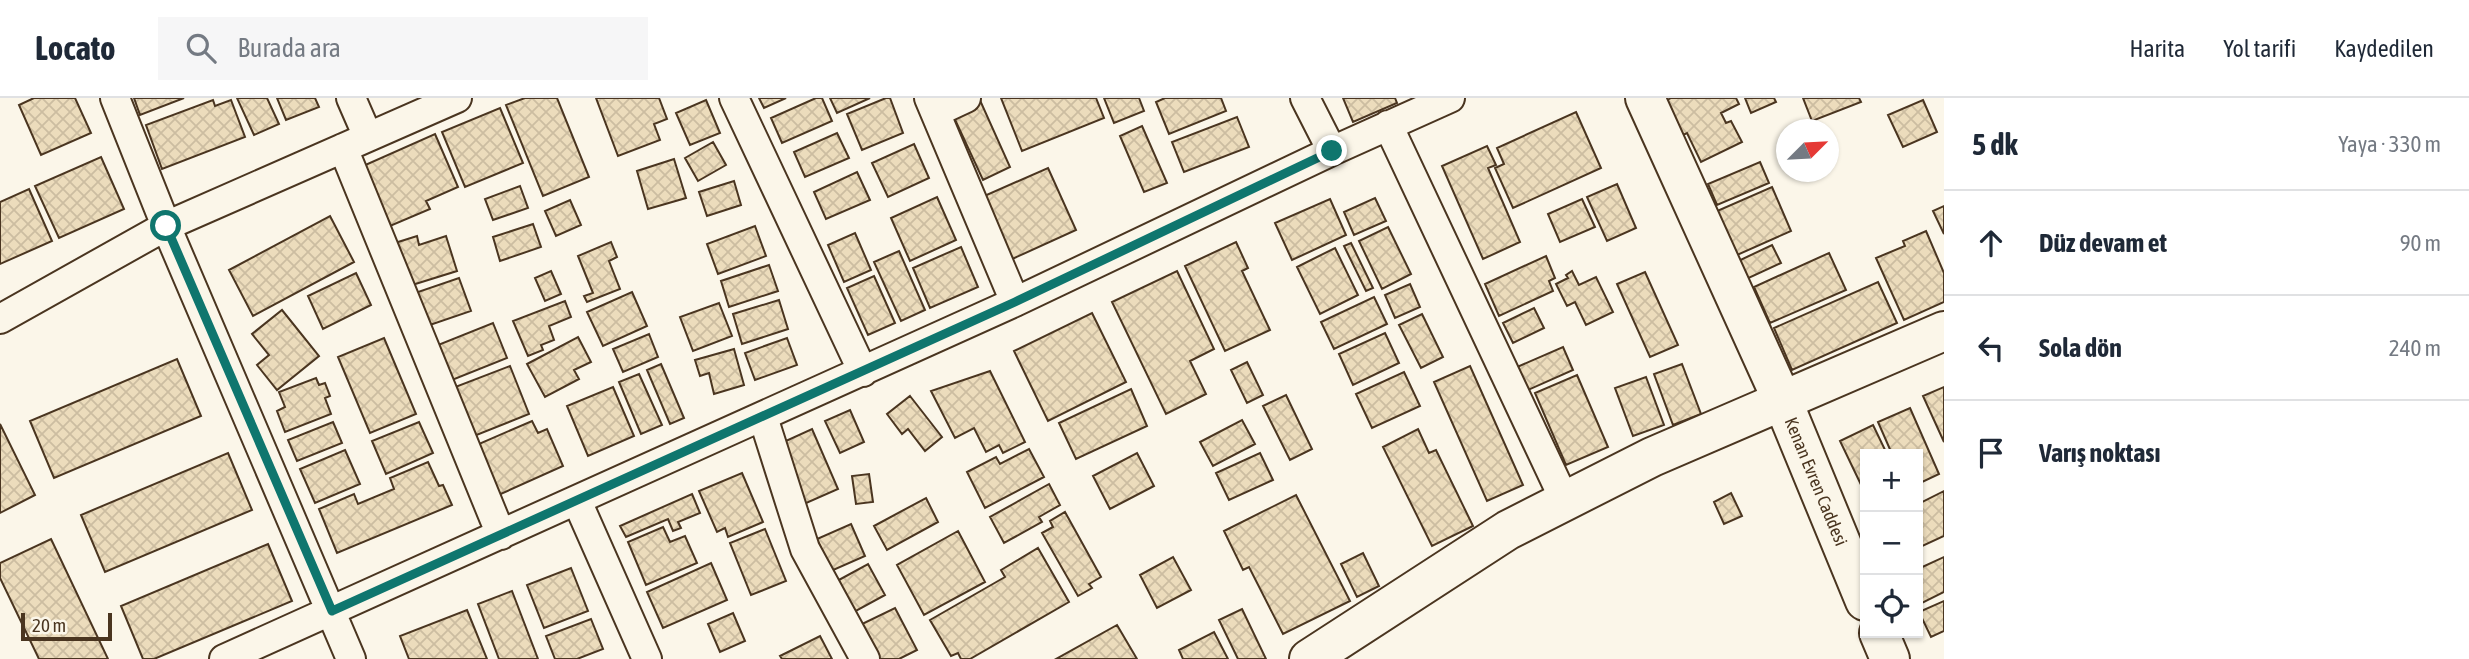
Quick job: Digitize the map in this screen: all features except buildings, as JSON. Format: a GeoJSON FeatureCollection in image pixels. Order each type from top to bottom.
{"type":"FeatureCollection","features":[{"type":"Feature","properties":{"kind":"street"},"geometry":{"type":"LineString","coordinates":[[115,98],[166,226],[351,659]]}},
{"type":"Feature","properties":{"kind":"street"},"geometry":{"type":"LineString","coordinates":[[351,98],[355,143],[501,535]]}},
{"type":"Feature","properties":{"kind":"street"},"geometry":{"type":"LineString","coordinates":[[0,319],[166,226],[457,98]]}},
{"type":"Feature","properties":{"kind":"street"},"geometry":{"type":"LineString","coordinates":[[734,98],[863,372]]}},
{"type":"Feature","properties":{"kind":"street"},"geometry":{"type":"LineString","coordinates":[[966,98],[932,105],[1015,302]]}},
{"type":"Feature","properties":{"kind":"street"},"geometry":{"type":"LineString","coordinates":[[1305,98],[1332,151]]}},
{"type":"Feature","properties":{"kind":"street"},"geometry":{"type":"LineString","coordinates":[[225,659],[863,372],[1450,98]]}},
{"type":"Feature","properties":{"kind":"street","name":"Kenan Evren Caddesi"},"geometry":{"type":"LineString","coordinates":[[1645,98],[1783,402],[1860,589]]}},
{"type":"Feature","properties":{"kind":"street"},"geometry":{"type":"LineString","coordinates":[[1388,125],[1565,501]]}},
{"type":"Feature","properties":{"kind":"street"},"geometry":{"type":"LineString","coordinates":[[1309,659],[1508,530],[1652,457],[1944,331]]}},
{"type":"Feature","properties":{"kind":"street"},"geometry":{"type":"LineString","coordinates":[[763,416],[805,549],[865,659]]}},
{"type":"Feature","properties":{"kind":"street"},"geometry":{"type":"LineString","coordinates":[[577,501],[647,659]]}},
{"type":"Feature","properties":{"kind":"street"},"geometry":{"type":"LineString","coordinates":[[1881,638],[1890,659]]}},
{"type":"Feature","properties":{"kind":"route"},"geometry":{"type":"LineString","coordinates":[[166,226],[332,611],[863,372],[1332,151]]}}]}
